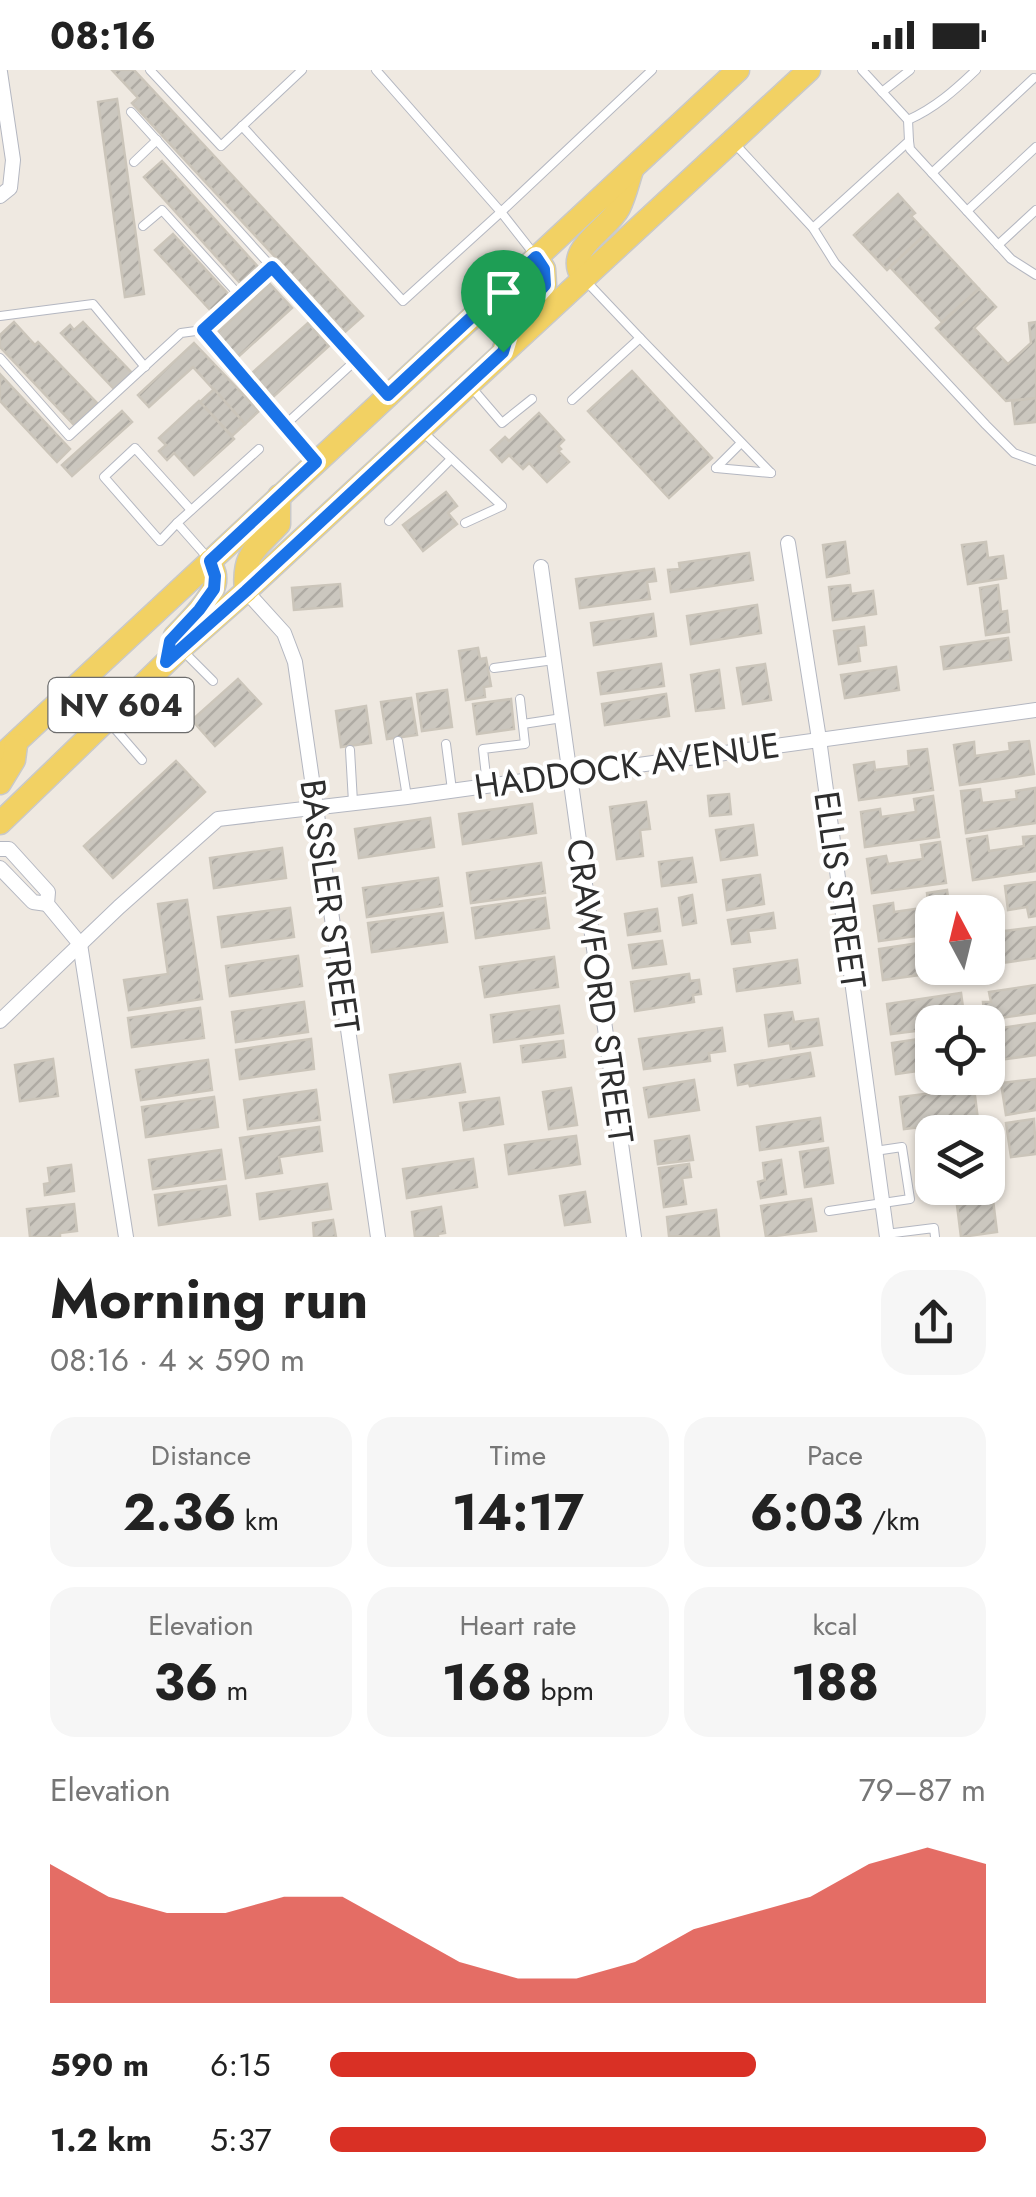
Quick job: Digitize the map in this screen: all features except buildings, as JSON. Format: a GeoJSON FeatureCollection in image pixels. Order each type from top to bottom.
{"type":"FeatureCollection","features":[{"type":"Feature","properties":{"kind":"main road","name":"NV 604"},"geometry":{"type":"LineString","coordinates":[[8,749],[738,70]]}},
{"type":"Feature","properties":{"kind":"main road","name":"NV 604"},"geometry":{"type":"LineString","coordinates":[[0,823],[174,655],[809,70]]}},
{"type":"Feature","properties":{"kind":"main road"},"geometry":{"type":"LineString","coordinates":[[584,278],[577,269],[578,257],[618,210],[634,167]]}},
{"type":"Feature","properties":{"kind":"main road"},"geometry":{"type":"LineString","coordinates":[[503,352],[512,322],[545,285],[544,269],[536,257]]}},
{"type":"Feature","properties":{"kind":"main road"},"geometry":{"type":"LineString","coordinates":[[246,591],[246,561],[279,524],[279,496]]}},
{"type":"Feature","properties":{"kind":"main road"},"geometry":{"type":"LineString","coordinates":[[174,655],[170,641],[214,589],[210,561]]}},
{"type":"Feature","properties":{"kind":"main road"},"geometry":{"type":"LineString","coordinates":[[0,784],[14,760],[8,749]]}},
{"type":"Feature","properties":{"kind":"street"},"geometry":{"type":"LineString","coordinates":[[0,72],[12,160],[5,192]]}},
{"type":"Feature","properties":{"kind":"street","name":"ELLIS STREET"},"geometry":{"type":"LineString","coordinates":[[788,543],[887,1236]]}},
{"type":"Feature","properties":{"kind":"street","name":"CRAWFORD STREET"},"geometry":{"type":"LineString","coordinates":[[541,567],[634,1237]]}},
{"type":"Feature","properties":{"kind":"street","name":"BASSLER STREET"},"geometry":{"type":"LineString","coordinates":[[246,591],[284,633],[294,662],[378,1237]]}},
{"type":"Feature","properties":{"kind":"street","name":"HADDOCK AVENUE"},"geometry":{"type":"LineString","coordinates":[[80,944],[218,819],[407,797],[1036,710]]}},
{"type":"Feature","properties":{"kind":"street"},"geometry":{"type":"LineString","coordinates":[[0,849],[9,849],[48,892],[46,904]]}},
{"type":"Feature","properties":{"kind":"street"},"geometry":{"type":"LineString","coordinates":[[0,868],[32,902],[46,904],[80,944],[126,1237]]}},
{"type":"Feature","properties":{"kind":"street"},"geometry":{"type":"LineString","coordinates":[[0,1021],[80,944]]}},
{"type":"Feature","properties":{"kind":"lane"},"geometry":{"type":"LineString","coordinates":[[150,70],[221,146],[302,70]]}},
{"type":"Feature","properties":{"kind":"lane"},"geometry":{"type":"LineString","coordinates":[[376,70],[536,257]]}},
{"type":"Feature","properties":{"kind":"lane"},"geometry":{"type":"LineString","coordinates":[[242,126],[403,301],[652,70]]}},
{"type":"Feature","properties":{"kind":"lane"},"geometry":{"type":"LineString","coordinates":[[862,70],[908,120],[910,149],[1011,259],[1036,275]]}},
{"type":"Feature","properties":{"kind":"lane"},"geometry":{"type":"LineString","coordinates":[[882,92],[910,70]]}},
{"type":"Feature","properties":{"kind":"lane"},"geometry":{"type":"LineString","coordinates":[[908,120],[944,100],[976,70]]}},
{"type":"Feature","properties":{"kind":"lane"},"geometry":{"type":"LineString","coordinates":[[932,173],[1035,79],[1026,70]]}},
{"type":"Feature","properties":{"kind":"lane"},"geometry":{"type":"LineString","coordinates":[[132,112],[388,395]]}},
{"type":"Feature","properties":{"kind":"lane"},"geometry":{"type":"LineString","coordinates":[[134,162],[157,140]]}},
{"type":"Feature","properties":{"kind":"lane"},"geometry":{"type":"LineString","coordinates":[[732,141],[813,228],[835,262],[986,425],[1014,453],[1036,461]]}},
{"type":"Feature","properties":{"kind":"lane"},"geometry":{"type":"LineString","coordinates":[[813,228],[909,141]]}},
{"type":"Feature","properties":{"kind":"lane"},"geometry":{"type":"LineString","coordinates":[[967,211],[1036,148]]}},
{"type":"Feature","properties":{"kind":"lane"},"geometry":{"type":"LineString","coordinates":[[143,226],[162,210],[240,296]]}},
{"type":"Feature","properties":{"kind":"lane"},"geometry":{"type":"LineString","coordinates":[[998,245],[1036,210]]}},
{"type":"Feature","properties":{"kind":"lane"},"geometry":{"type":"LineString","coordinates":[[0,358],[69,436],[181,333],[203,330],[272,267]]}},
{"type":"Feature","properties":{"kind":"lane"},"geometry":{"type":"LineString","coordinates":[[584,278],[771,473],[716,468],[742,443]]}},
{"type":"Feature","properties":{"kind":"lane"},"geometry":{"type":"LineString","coordinates":[[0,316],[93,304],[144,367]]}},
{"type":"Feature","properties":{"kind":"lane"},"geometry":{"type":"LineString","coordinates":[[203,330],[316,462]]}},
{"type":"Feature","properties":{"kind":"lane"},"geometry":{"type":"LineString","coordinates":[[572,400],[640,338]]}},
{"type":"Feature","properties":{"kind":"lane"},"geometry":{"type":"LineString","coordinates":[[285,425],[356,360]]}},
{"type":"Feature","properties":{"kind":"lane"},"geometry":{"type":"LineString","coordinates":[[468,384],[502,423],[532,399]]}},
{"type":"Feature","properties":{"kind":"lane"},"geometry":{"type":"LineString","coordinates":[[420,430],[502,506],[465,523]]}},
{"type":"Feature","properties":{"kind":"lane"},"geometry":{"type":"LineString","coordinates":[[191,510],[135,448],[104,477],[160,541],[259,449]]}},
{"type":"Feature","properties":{"kind":"lane"},"geometry":{"type":"LineString","coordinates":[[389,521],[451,459]]}},
{"type":"Feature","properties":{"kind":"lane"},"geometry":{"type":"LineString","coordinates":[[177,523],[210,561]]}},
{"type":"Feature","properties":{"kind":"lane"},"geometry":{"type":"LineString","coordinates":[[174,655],[212,681]]}},
{"type":"Feature","properties":{"kind":"lane"},"geometry":{"type":"LineString","coordinates":[[494,668],[554,660]]}},
{"type":"Feature","properties":{"kind":"lane"},"geometry":{"type":"LineString","coordinates":[[487,786],[483,749],[526,744],[520,700]]}},
{"type":"Feature","properties":{"kind":"lane"},"geometry":{"type":"LineString","coordinates":[[523,724],[562,718]]}},
{"type":"Feature","properties":{"kind":"lane"},"geometry":{"type":"LineString","coordinates":[[107,720],[142,760]]}},
{"type":"Feature","properties":{"kind":"lane"},"geometry":{"type":"LineString","coordinates":[[398,742],[407,797]]}},
{"type":"Feature","properties":{"kind":"lane"},"geometry":{"type":"LineString","coordinates":[[446,744],[452,790]]}},
{"type":"Feature","properties":{"kind":"lane"},"geometry":{"type":"LineString","coordinates":[[350,750],[353,802]]}},
{"type":"Feature","properties":{"kind":"lane"},"geometry":{"type":"LineString","coordinates":[[829,1210],[910,1199],[902,1147],[875,1151]]}},
{"type":"Feature","properties":{"kind":"lane"},"geometry":{"type":"LineString","coordinates":[[887,1236],[934,1228],[935,1237]]}},
{"type":"Feature","properties":{"kind":"route"},"geometry":{"type":"LineString","coordinates":[[536,257],[544,269],[545,285],[512,322],[503,352],[166,662],[170,641],[214,589],[210,561],[316,462],[203,330],[272,267],[388,395],[536,257]]}}]}
